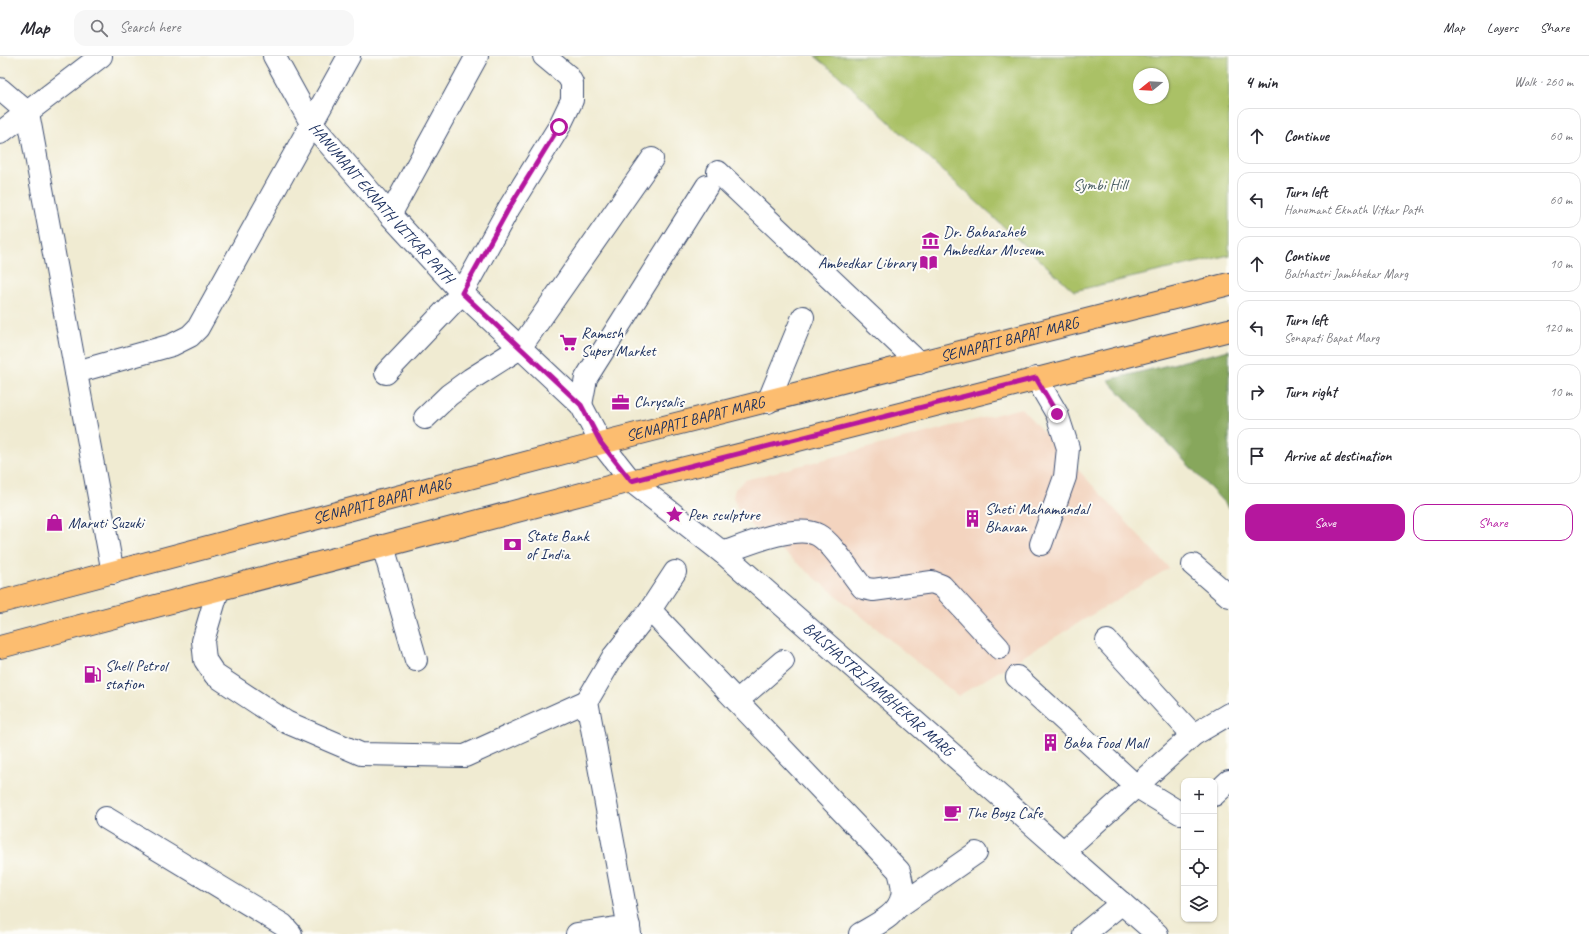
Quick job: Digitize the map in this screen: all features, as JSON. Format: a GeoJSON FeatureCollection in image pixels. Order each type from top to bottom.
{"type":"FeatureCollection","features":[{"type":"Feature","properties":{"kind":"main road","name":"SENAPATI BAPAT MARG"},"geometry":{"type":"LineString","coordinates":[[0,602],[601,443],[768,402],[1229,284]]}},
{"type":"Feature","properties":{"kind":"main road"},"geometry":{"type":"LineString","coordinates":[[0,646],[631,481],[1229,330]]}},
{"type":"Feature","properties":{"kind":"street"},"geometry":{"type":"LineString","coordinates":[[0,133],[101,56]]}},
{"type":"Feature","properties":{"kind":"street","name":"HANUMANT EKNATH VITKAR PATH"},"geometry":{"type":"LineString","coordinates":[[274,56],[311,123],[390,215],[462,293],[581,405],[601,443]]}},
{"type":"Feature","properties":{"kind":"street"},"geometry":{"type":"LineString","coordinates":[[76,372],[172,345],[190,336],[198,328],[349,56]]}},
{"type":"Feature","properties":{"kind":"street"},"geometry":{"type":"LineString","coordinates":[[390,215],[477,56]]}},
{"type":"Feature","properties":{"kind":"street"},"geometry":{"type":"LineString","coordinates":[[386,373],[462,293],[509,208],[559,127],[572,100],[572,83],[568,76],[544,56]]}},
{"type":"Feature","properties":{"kind":"street"},"geometry":{"type":"LineString","coordinates":[[0,89],[28,113],[112,572]]}},
{"type":"Feature","properties":{"kind":"street"},"geometry":{"type":"LineString","coordinates":[[425,418],[449,395],[520,348],[652,159]]}},
{"type":"Feature","properties":{"kind":"street"},"geometry":{"type":"LineString","coordinates":[[581,405],[586,378],[712,179],[919,363]]}},
{"type":"Feature","properties":{"kind":"street"},"geometry":{"type":"LineString","coordinates":[[768,402],[803,317]]}},
{"type":"Feature","properties":{"kind":"street"},"geometry":{"type":"LineString","coordinates":[[1036,378],[1057,414],[1068,448],[1064,477],[1042,544]]}},
{"type":"Feature","properties":{"kind":"street","name":"BALSHASTRI JAMBHEKAR MARG"},"geometry":{"type":"LineString","coordinates":[[601,443],[631,481],[723,553],[1157,934]]}},
{"type":"Feature","properties":{"kind":"street"},"geometry":{"type":"LineString","coordinates":[[723,553],[755,542],[792,532],[806,532],[817,535],[827,542],[863,588],[873,590],[932,582],[942,586],[999,648]]}},
{"type":"Feature","properties":{"kind":"street"},"geometry":{"type":"LineString","coordinates":[[383,546],[416,660]]}},
{"type":"Feature","properties":{"kind":"street"},"geometry":{"type":"LineString","coordinates":[[1194,565],[1229,596]]}},
{"type":"Feature","properties":{"kind":"street"},"geometry":{"type":"LineString","coordinates":[[218,590],[203,641],[206,660],[215,675],[286,722],[361,754],[465,756],[587,701],[612,657],[650,610],[675,572]]}},
{"type":"Feature","properties":{"kind":"street"},"geometry":{"type":"LineString","coordinates":[[650,610],[899,871],[902,896],[898,907]]}},
{"type":"Feature","properties":{"kind":"street"},"geometry":{"type":"LineString","coordinates":[[1107,641],[1193,735]]}},
{"type":"Feature","properties":{"kind":"street"},"geometry":{"type":"LineString","coordinates":[[737,700],[783,662]]}},
{"type":"Feature","properties":{"kind":"street"},"geometry":{"type":"LineString","coordinates":[[1017,677],[1136,786],[1181,813]]}},
{"type":"Feature","properties":{"kind":"street"},"geometry":{"type":"LineString","coordinates":[[576,934],[630,930],[587,701]]}},
{"type":"Feature","properties":{"kind":"street"},"geometry":{"type":"LineString","coordinates":[[1063,852],[1193,735],[1229,714]]}},
{"type":"Feature","properties":{"kind":"street"},"geometry":{"type":"LineString","coordinates":[[1217,792],[1229,781]]}},
{"type":"Feature","properties":{"kind":"street"},"geometry":{"type":"LineString","coordinates":[[106,818],[283,926],[291,934]]}},
{"type":"Feature","properties":{"kind":"street"},"geometry":{"type":"LineString","coordinates":[[860,934],[892,914],[898,907],[976,853]]}},
{"type":"Feature","properties":{"kind":"street"},"geometry":{"type":"LineString","coordinates":[[1084,934],[1122,903]]}},
{"type":"Feature","properties":{"kind":"shaded area"},"geometry":{"type":"Polygon","coordinates":[[[1021,408],[1169,568],[958,696],[745,520],[733,497],[735,489],[745,480],[1021,408]]]}},
{"type":"Feature","properties":{"kind":"green space","name":"Symbi Hill"},"geometry":{"type":"Polygon","coordinates":[[[815,56],[1229,56],[1229,255],[1074,291],[838,75],[815,56]]]}},
{"type":"Feature","properties":{"kind":"green space"},"geometry":{"type":"Polygon","coordinates":[[[1229,350],[1229,508],[1108,380],[1229,350]]]}},
{"type":"Feature","properties":{"kind":"place","name":"Dr. Babasaheb Ambedkar Museum"},"geometry":{"type":"Point","coordinates":[930,241]}},
{"type":"Feature","properties":{"kind":"place","name":"Ambedkar Library"},"geometry":{"type":"Point","coordinates":[929,263]}},
{"type":"Feature","properties":{"kind":"place","name":"Ramesh Super Market"},"geometry":{"type":"Point","coordinates":[568,342]}},
{"type":"Feature","properties":{"kind":"place","name":"Chrysalis"},"geometry":{"type":"Point","coordinates":[621,402]}},
{"type":"Feature","properties":{"kind":"place","name":"Pen sculpture"},"geometry":{"type":"Point","coordinates":[675,515]}},
{"type":"Feature","properties":{"kind":"place","name":"Sheti Mahamandal Bhavan"},"geometry":{"type":"Point","coordinates":[972,518]}},
{"type":"Feature","properties":{"kind":"place","name":"Maruti Suzuki"},"geometry":{"type":"Point","coordinates":[55,523]}},
{"type":"Feature","properties":{"kind":"place","name":"State Bank of India"},"geometry":{"type":"Point","coordinates":[513,545]}},
{"type":"Feature","properties":{"kind":"place","name":"Shell Petrol station"},"geometry":{"type":"Point","coordinates":[92,675]}},
{"type":"Feature","properties":{"kind":"place","name":"Baba Food Mall"},"geometry":{"type":"Point","coordinates":[1050,743]}},
{"type":"Feature","properties":{"kind":"place","name":"The Boyz Cafe"},"geometry":{"type":"Point","coordinates":[953,813]}},
{"type":"Feature","properties":{"kind":"route"},"geometry":{"type":"LineString","coordinates":[[559,127],[509,208],[462,293],[581,405],[601,443],[631,481],[735,456],[1036,378],[1057,414]]}}]}
